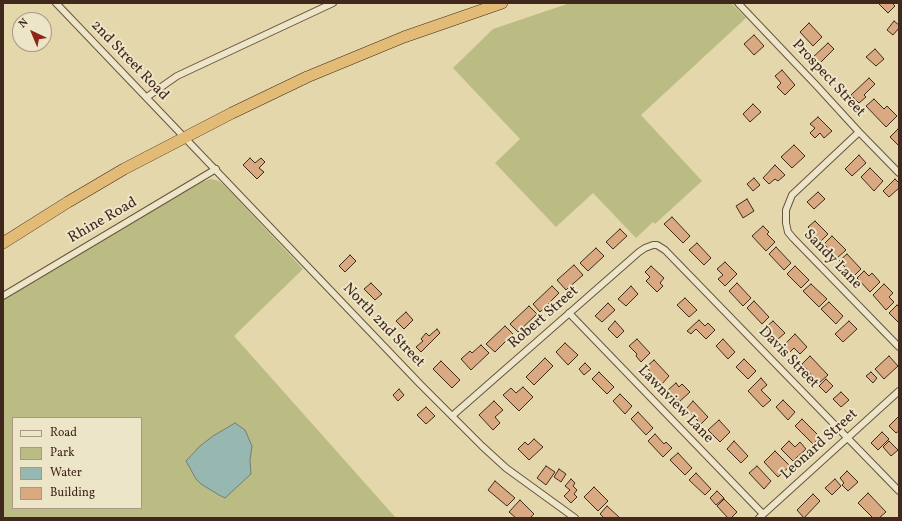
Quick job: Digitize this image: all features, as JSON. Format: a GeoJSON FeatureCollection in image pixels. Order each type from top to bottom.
{"type":"FeatureCollection","features":[{"type":"Feature","properties":{"kind":"highway"},"geometry":{"type":"LineString","coordinates":[[3,243],[124,169],[184,137],[307,78],[404,38],[502,3]]}},
{"type":"Feature","properties":{"kind":"street","name":"2nd Street Road"},"geometry":{"type":"LineString","coordinates":[[56,3],[184,137]]}},
{"type":"Feature","properties":{"kind":"street"},"geometry":{"type":"LineString","coordinates":[[147,97],[168,81],[333,3]]}},
{"type":"Feature","properties":{"kind":"street","name":"Prospect Street"},"geometry":{"type":"LineString","coordinates":[[738,3],[816,85],[858,132],[899,173]]}},
{"type":"Feature","properties":{"kind":"street","name":"Sandy Lane"},"geometry":{"type":"LineString","coordinates":[[858,132],[792,195],[786,210],[786,223],[788,232],[793,238],[899,346]]}},
{"type":"Feature","properties":{"kind":"street","name":"North 2nd Street"},"geometry":{"type":"LineString","coordinates":[[184,137],[482,446],[506,468],[576,518]]}},
{"type":"Feature","properties":{"kind":"street","name":"Rhine Road"},"geometry":{"type":"LineString","coordinates":[[3,296],[216,169]]}},
{"type":"Feature","properties":{"kind":"street","name":"Robert Street"},"geometry":{"type":"LineString","coordinates":[[452,416],[639,252],[653,244],[657,245]]}},
{"type":"Feature","properties":{"kind":"street","name":"Davis Street"},"geometry":{"type":"LineString","coordinates":[[657,245],[665,250],[899,491]]}},
{"type":"Feature","properties":{"kind":"street","name":"Lawnview Lane"},"geometry":{"type":"LineString","coordinates":[[569,313],[761,516]]}},
{"type":"Feature","properties":{"kind":"street","name":"Leonard Street"},"geometry":{"type":"LineString","coordinates":[[761,516],[899,391]]}},
{"type":"Feature","properties":{"kind":"green space"},"geometry":{"type":"Polygon","coordinates":[[[570,3],[731,3],[746,18],[641,115],[702,181],[655,224],[653,222],[636,238],[593,193],[556,227],[495,163],[520,139],[453,68],[493,29],[570,3]]]}},
{"type":"Feature","properties":{"kind":"green space"},"geometry":{"type":"Polygon","coordinates":[[[211,179],[219,181],[227,188],[303,269],[234,336],[396,518],[3,518],[3,299],[66,260],[121,230],[195,184],[211,179]]]}},
{"type":"Feature","properties":{"kind":"water"},"geometry":{"type":"Polygon","coordinates":[[[235,423],[245,430],[252,446],[250,460],[251,474],[225,498],[201,484],[196,479],[186,461],[200,446],[213,436],[235,423]]]}},
{"type":"Feature","properties":{"kind":"building"},"geometry":{"type":"Polygon","coordinates":[[[878,3],[892,3],[895,6],[888,13],[878,3]]]}},
{"type":"Feature","properties":{"kind":"building"},"geometry":{"type":"Polygon","coordinates":[[[894,21],[899,25],[899,28],[893,35],[887,30],[894,21]]]}},
{"type":"Feature","properties":{"kind":"building"},"geometry":{"type":"Polygon","coordinates":[[[809,23],[822,37],[813,46],[800,32],[809,23]]]}},
{"type":"Feature","properties":{"kind":"building"},"geometry":{"type":"Polygon","coordinates":[[[754,35],[764,46],[754,55],[744,44],[754,35]]]}},
{"type":"Feature","properties":{"kind":"building"},"geometry":{"type":"Polygon","coordinates":[[[828,43],[834,49],[818,65],[811,59],[828,43]]]}},
{"type":"Feature","properties":{"kind":"building"},"geometry":{"type":"Polygon","coordinates":[[[875,49],[884,59],[876,66],[866,57],[875,49]]]}},
{"type":"Feature","properties":{"kind":"building"},"geometry":{"type":"Polygon","coordinates":[[[782,70],[795,85],[785,95],[777,87],[781,83],[775,76],[782,70]]]}},
{"type":"Feature","properties":{"kind":"building"},"geometry":{"type":"Polygon","coordinates":[[[869,78],[875,84],[864,95],[866,97],[859,103],[851,95],[869,78]]]}},
{"type":"Feature","properties":{"kind":"building"},"geometry":{"type":"Polygon","coordinates":[[[874,99],[884,109],[887,106],[897,116],[886,127],[866,106],[874,99]]]}},
{"type":"Feature","properties":{"kind":"building"},"geometry":{"type":"Polygon","coordinates":[[[753,104],[761,112],[750,122],[743,114],[753,104]]]}},
{"type":"Feature","properties":{"kind":"building"},"geometry":{"type":"Polygon","coordinates":[[[818,117],[832,131],[824,138],[820,133],[815,138],[810,133],[815,128],[810,124],[818,117]]]}},
{"type":"Feature","properties":{"kind":"building"},"geometry":{"type":"Polygon","coordinates":[[[898,129],[899,130],[899,146],[890,137],[898,129]]]}},
{"type":"Feature","properties":{"kind":"building"},"geometry":{"type":"Polygon","coordinates":[[[794,145],[805,156],[792,168],[781,157],[794,145]]]}},
{"type":"Feature","properties":{"kind":"building"},"geometry":{"type":"Polygon","coordinates":[[[859,155],[866,163],[852,176],[845,169],[859,155]]]}},
{"type":"Feature","properties":{"kind":"building"},"geometry":{"type":"Polygon","coordinates":[[[250,158],[255,163],[261,158],[265,162],[259,168],[264,172],[257,179],[243,165],[250,158]]]}},
{"type":"Feature","properties":{"kind":"building"},"geometry":{"type":"Polygon","coordinates":[[[775,165],[785,175],[778,181],[775,179],[769,184],[763,178],[775,165]]]}},
{"type":"Feature","properties":{"kind":"building"},"geometry":{"type":"Polygon","coordinates":[[[870,168],[883,181],[874,191],[861,177],[870,168]]]}},
{"type":"Feature","properties":{"kind":"building"},"geometry":{"type":"Polygon","coordinates":[[[754,178],[760,185],[753,191],[747,184],[754,178]]]}},
{"type":"Feature","properties":{"kind":"building"},"geometry":{"type":"Polygon","coordinates":[[[895,179],[899,183],[899,188],[889,197],[883,191],[895,179]]]}},
{"type":"Feature","properties":{"kind":"building"},"geometry":{"type":"Polygon","coordinates":[[[818,192],[825,199],[814,209],[807,202],[818,192]]]}},
{"type":"Feature","properties":{"kind":"building"},"geometry":{"type":"Polygon","coordinates":[[[747,199],[754,211],[743,218],[736,206],[747,199]]]}},
{"type":"Feature","properties":{"kind":"building"},"geometry":{"type":"Polygon","coordinates":[[[672,217],[690,236],[683,243],[664,224],[672,217]]]}},
{"type":"Feature","properties":{"kind":"building"},"geometry":{"type":"Polygon","coordinates":[[[815,221],[828,234],[821,241],[808,227],[815,221]]]}},
{"type":"Feature","properties":{"kind":"building"},"geometry":{"type":"Polygon","coordinates":[[[763,226],[769,232],[767,234],[775,242],[766,251],[752,236],[763,226]]]}},
{"type":"Feature","properties":{"kind":"building"},"geometry":{"type":"Polygon","coordinates":[[[620,229],[627,236],[613,249],[606,242],[620,229]]]}},
{"type":"Feature","properties":{"kind":"building"},"geometry":{"type":"Polygon","coordinates":[[[832,236],[846,250],[837,258],[824,244],[832,236]]]}},
{"type":"Feature","properties":{"kind":"building"},"geometry":{"type":"Polygon","coordinates":[[[697,243],[711,258],[704,265],[689,250],[697,243]]]}},
{"type":"Feature","properties":{"kind":"building"},"geometry":{"type":"Polygon","coordinates":[[[776,247],[791,263],[784,270],[769,254],[776,247]]]}},
{"type":"Feature","properties":{"kind":"building"},"geometry":{"type":"Polygon","coordinates":[[[596,248],[604,256],[588,271],[580,263],[596,248]]]}},
{"type":"Feature","properties":{"kind":"building"},"geometry":{"type":"Polygon","coordinates":[[[847,254],[861,269],[854,276],[839,261],[847,254]]]}},
{"type":"Feature","properties":{"kind":"building"},"geometry":{"type":"Polygon","coordinates":[[[350,255],[356,261],[345,272],[339,266],[350,255]]]}},
{"type":"Feature","properties":{"kind":"building"},"geometry":{"type":"Polygon","coordinates":[[[725,262],[737,274],[725,286],[718,279],[723,275],[717,269],[725,262]]]}},
{"type":"Feature","properties":{"kind":"building"},"geometry":{"type":"Polygon","coordinates":[[[574,265],[583,275],[566,290],[557,280],[574,265]]]}},
{"type":"Feature","properties":{"kind":"building"},"geometry":{"type":"Polygon","coordinates":[[[651,266],[664,278],[660,283],[663,286],[657,292],[646,281],[650,277],[645,272],[651,266]]]}},
{"type":"Feature","properties":{"kind":"building"},"geometry":{"type":"Polygon","coordinates":[[[795,266],[809,280],[801,288],[787,274],[795,266]]]}},
{"type":"Feature","properties":{"kind":"building"},"geometry":{"type":"Polygon","coordinates":[[[864,271],[869,276],[872,273],[880,282],[870,292],[857,278],[864,271]]]}},
{"type":"Feature","properties":{"kind":"building"},"geometry":{"type":"Polygon","coordinates":[[[371,283],[382,294],[375,300],[364,289],[371,283]]]}},
{"type":"Feature","properties":{"kind":"building"},"geometry":{"type":"Polygon","coordinates":[[[737,283],[751,298],[743,306],[729,291],[737,283]]]}},
{"type":"Feature","properties":{"kind":"building"},"geometry":{"type":"Polygon","coordinates":[[[811,284],[827,299],[819,307],[803,291],[811,284]]]}},
{"type":"Feature","properties":{"kind":"building"},"geometry":{"type":"Polygon","coordinates":[[[884,284],[893,293],[889,297],[894,302],[886,310],[873,295],[884,284]]]}},
{"type":"Feature","properties":{"kind":"building"},"geometry":{"type":"Polygon","coordinates":[[[552,286],[559,293],[540,312],[533,304],[552,286]]]}},
{"type":"Feature","properties":{"kind":"building"},"geometry":{"type":"Polygon","coordinates":[[[631,286],[638,294],[626,306],[618,299],[631,286]]]}},
{"type":"Feature","properties":{"kind":"building"},"geometry":{"type":"Polygon","coordinates":[[[685,298],[697,310],[689,317],[677,305],[685,298]]]}},
{"type":"Feature","properties":{"kind":"building"},"geometry":{"type":"Polygon","coordinates":[[[754,301],[769,317],[762,324],[747,308],[754,301]]]}},
{"type":"Feature","properties":{"kind":"building"},"geometry":{"type":"Polygon","coordinates":[[[829,302],[843,316],[836,324],[821,309],[829,302]]]}},
{"type":"Feature","properties":{"kind":"building"},"geometry":{"type":"Polygon","coordinates":[[[608,303],[615,310],[602,322],[595,316],[608,303]]]}},
{"type":"Feature","properties":{"kind":"building"},"geometry":{"type":"Polygon","coordinates":[[[897,305],[899,307],[899,323],[889,313],[897,305]]]}},
{"type":"Feature","properties":{"kind":"building"},"geometry":{"type":"Polygon","coordinates":[[[529,306],[537,314],[518,332],[510,324],[529,306]]]}},
{"type":"Feature","properties":{"kind":"building"},"geometry":{"type":"Polygon","coordinates":[[[406,312],[413,320],[404,329],[396,321],[406,312]]]}},
{"type":"Feature","properties":{"kind":"building"},"geometry":{"type":"Polygon","coordinates":[[[699,320],[705,326],[708,323],[715,330],[706,339],[696,329],[691,334],[687,331],[699,320]]]}},
{"type":"Feature","properties":{"kind":"building"},"geometry":{"type":"Polygon","coordinates":[[[615,321],[624,331],[617,338],[608,329],[615,321]]]}},
{"type":"Feature","properties":{"kind":"building"},"geometry":{"type":"Polygon","coordinates":[[[773,321],[785,333],[777,340],[765,328],[773,321]]]}},
{"type":"Feature","properties":{"kind":"building"},"geometry":{"type":"Polygon","coordinates":[[[849,321],[857,329],[843,342],[835,334],[849,321]]]}},
{"type":"Feature","properties":{"kind":"building"},"geometry":{"type":"Polygon","coordinates":[[[505,326],[513,334],[495,352],[486,344],[505,326]]]}},
{"type":"Feature","properties":{"kind":"building"},"geometry":{"type":"Polygon","coordinates":[[[437,329],[440,333],[421,352],[416,347],[423,341],[421,339],[426,333],[429,336],[437,329]]]}},
{"type":"Feature","properties":{"kind":"building"},"geometry":{"type":"Polygon","coordinates":[[[795,334],[807,347],[800,354],[794,348],[789,353],[783,346],[795,334]]]}},
{"type":"Feature","properties":{"kind":"building"},"geometry":{"type":"Polygon","coordinates":[[[637,339],[650,353],[641,362],[636,356],[637,354],[629,346],[637,339]]]}},
{"type":"Feature","properties":{"kind":"building"},"geometry":{"type":"Polygon","coordinates":[[[723,339],[735,352],[728,359],[716,346],[723,339]]]}},
{"type":"Feature","properties":{"kind":"building"},"geometry":{"type":"Polygon","coordinates":[[[565,343],[578,355],[568,365],[556,352],[565,343]]]}},
{"type":"Feature","properties":{"kind":"building"},"geometry":{"type":"Polygon","coordinates":[[[481,345],[489,353],[471,370],[461,359],[470,351],[472,353],[481,345]]]}},
{"type":"Feature","properties":{"kind":"building"},"geometry":{"type":"Polygon","coordinates":[[[810,356],[828,375],[819,383],[802,364],[810,356]]]}},
{"type":"Feature","properties":{"kind":"building"},"geometry":{"type":"Polygon","coordinates":[[[889,356],[898,366],[884,379],[875,369],[889,356]]]}},
{"type":"Feature","properties":{"kind":"building"},"geometry":{"type":"Polygon","coordinates":[[[545,358],[553,366],[534,385],[526,377],[545,358]]]}},
{"type":"Feature","properties":{"kind":"building"},"geometry":{"type":"Polygon","coordinates":[[[744,359],[756,371],[748,379],[736,367],[744,359]]]}},
{"type":"Feature","properties":{"kind":"building"},"geometry":{"type":"Polygon","coordinates":[[[654,360],[669,376],[662,384],[646,367],[654,360]]]}},
{"type":"Feature","properties":{"kind":"building"},"geometry":{"type":"Polygon","coordinates":[[[441,361],[460,380],[452,388],[433,369],[441,361]]]}},
{"type":"Feature","properties":{"kind":"building"},"geometry":{"type":"Polygon","coordinates":[[[585,363],[591,369],[584,375],[579,369],[585,363]]]}},
{"type":"Feature","properties":{"kind":"building"},"geometry":{"type":"Polygon","coordinates":[[[599,372],[614,387],[607,394],[592,379],[599,372]]]}},
{"type":"Feature","properties":{"kind":"building"},"geometry":{"type":"Polygon","coordinates":[[[871,372],[877,378],[873,383],[866,376],[871,372]]]}},
{"type":"Feature","properties":{"kind":"building"},"geometry":{"type":"Polygon","coordinates":[[[761,378],[767,385],[761,390],[771,400],[763,407],[748,391],[761,378]]]}},
{"type":"Feature","properties":{"kind":"building"},"geometry":{"type":"Polygon","coordinates":[[[826,379],[833,386],[826,393],[819,386],[826,379]]]}},
{"type":"Feature","properties":{"kind":"building"},"geometry":{"type":"Polygon","coordinates":[[[676,383],[679,387],[682,384],[690,392],[679,402],[668,390],[676,383]]]}},
{"type":"Feature","properties":{"kind":"building"},"geometry":{"type":"Polygon","coordinates":[[[523,387],[533,397],[519,411],[503,395],[511,388],[516,393],[523,387]]]}},
{"type":"Feature","properties":{"kind":"building"},"geometry":{"type":"Polygon","coordinates":[[[399,389],[404,395],[398,401],[393,395],[399,389]]]}},
{"type":"Feature","properties":{"kind":"building"},"geometry":{"type":"Polygon","coordinates":[[[841,392],[849,400],[841,407],[833,399],[841,392]]]}},
{"type":"Feature","properties":{"kind":"building"},"geometry":{"type":"Polygon","coordinates":[[[620,394],[632,406],[625,414],[613,401],[620,394]]]}},
{"type":"Feature","properties":{"kind":"building"},"geometry":{"type":"Polygon","coordinates":[[[783,400],[795,412],[788,420],[776,407],[783,400]]]}},
{"type":"Feature","properties":{"kind":"building"},"geometry":{"type":"Polygon","coordinates":[[[494,401],[503,410],[495,417],[500,423],[493,430],[479,415],[494,401]]]}},
{"type":"Feature","properties":{"kind":"building"},"geometry":{"type":"Polygon","coordinates":[[[693,401],[708,417],[701,424],[686,409],[693,401]]]}},
{"type":"Feature","properties":{"kind":"building"},"geometry":{"type":"Polygon","coordinates":[[[426,407],[435,416],[426,424],[417,415],[426,407]]]}},
{"type":"Feature","properties":{"kind":"building"},"geometry":{"type":"Polygon","coordinates":[[[638,412],[653,428],[646,435],[631,419],[638,412]]]}},
{"type":"Feature","properties":{"kind":"building"},"geometry":{"type":"Polygon","coordinates":[[[899,416],[899,431],[896,433],[889,426],[899,416]]]}},
{"type":"Feature","properties":{"kind":"building"},"geometry":{"type":"Polygon","coordinates":[[[802,419],[820,437],[813,444],[795,426],[802,419]]]}},
{"type":"Feature","properties":{"kind":"building"},"geometry":{"type":"Polygon","coordinates":[[[719,420],[730,432],[720,442],[708,430],[719,420]]]}},
{"type":"Feature","properties":{"kind":"building"},"geometry":{"type":"Polygon","coordinates":[[[882,432],[889,439],[878,450],[871,443],[882,432]]]}},
{"type":"Feature","properties":{"kind":"building"},"geometry":{"type":"Polygon","coordinates":[[[655,434],[664,444],[666,442],[672,448],[663,457],[648,441],[655,434]]]}},
{"type":"Feature","properties":{"kind":"building"},"geometry":{"type":"Polygon","coordinates":[[[534,439],[543,447],[529,460],[518,449],[525,442],[528,445],[534,439]]]}},
{"type":"Feature","properties":{"kind":"building"},"geometry":{"type":"Polygon","coordinates":[[[734,441],[748,456],[741,463],[727,449],[734,441]]]}},
{"type":"Feature","properties":{"kind":"building"},"geometry":{"type":"Polygon","coordinates":[[[789,441],[795,447],[800,442],[806,449],[793,461],[781,449],[789,441]]]}},
{"type":"Feature","properties":{"kind":"building"},"geometry":{"type":"Polygon","coordinates":[[[889,441],[898,450],[891,456],[883,447],[889,441]]]}},
{"type":"Feature","properties":{"kind":"building"},"geometry":{"type":"Polygon","coordinates":[[[775,451],[790,466],[778,477],[764,462],[775,451]]]}},
{"type":"Feature","properties":{"kind":"building"},"geometry":{"type":"Polygon","coordinates":[[[678,453],[692,468],[685,475],[670,460],[678,453]]]}},
{"type":"Feature","properties":{"kind":"building"},"geometry":{"type":"Polygon","coordinates":[[[546,466],[555,472],[546,485],[537,478],[546,466]]]}},
{"type":"Feature","properties":{"kind":"building"},"geometry":{"type":"Polygon","coordinates":[[[757,466],[771,481],[764,489],[749,473],[757,466]]]}},
{"type":"Feature","properties":{"kind":"building"},"geometry":{"type":"Polygon","coordinates":[[[559,469],[566,474],[561,482],[554,477],[559,469]]]}},
{"type":"Feature","properties":{"kind":"building"},"geometry":{"type":"Polygon","coordinates":[[[847,471],[858,482],[848,491],[842,485],[844,483],[840,478],[847,471]]]}},
{"type":"Feature","properties":{"kind":"building"},"geometry":{"type":"Polygon","coordinates":[[[696,473],[711,489],[705,495],[689,480],[696,473]]]}},
{"type":"Feature","properties":{"kind":"building"},"geometry":{"type":"Polygon","coordinates":[[[571,479],[575,483],[573,486],[577,490],[574,494],[577,497],[571,503],[564,496],[570,490],[565,486],[571,479]]]}},
{"type":"Feature","properties":{"kind":"building"},"geometry":{"type":"Polygon","coordinates":[[[835,479],[841,486],[832,495],[825,488],[835,479]]]}},
{"type":"Feature","properties":{"kind":"building"},"geometry":{"type":"Polygon","coordinates":[[[495,481],[515,498],[507,506],[488,490],[495,481]]]}},
{"type":"Feature","properties":{"kind":"building"},"geometry":{"type":"Polygon","coordinates":[[[594,487],[608,501],[598,511],[584,497],[594,487]]]}},
{"type":"Feature","properties":{"kind":"building"},"geometry":{"type":"Polygon","coordinates":[[[717,491],[724,498],[716,505],[710,498],[717,491]]]}},
{"type":"Feature","properties":{"kind":"building"},"geometry":{"type":"Polygon","coordinates":[[[868,493],[886,512],[879,518],[873,518],[858,503],[868,493]]]}},
{"type":"Feature","properties":{"kind":"building"},"geometry":{"type":"Polygon","coordinates":[[[813,494],[820,501],[804,518],[797,510],[813,494]]]}},
{"type":"Feature","properties":{"kind":"building"},"geometry":{"type":"Polygon","coordinates":[[[724,499],[737,512],[731,518],[728,518],[717,506],[724,499]]]}},
{"type":"Feature","properties":{"kind":"building"},"geometry":{"type":"Polygon","coordinates":[[[520,500],[534,514],[530,518],[516,518],[509,512],[520,500]]]}},
{"type":"Feature","properties":{"kind":"building"},"geometry":{"type":"Polygon","coordinates":[[[607,506],[620,518],[604,518],[600,514],[607,506]]]}}]}
